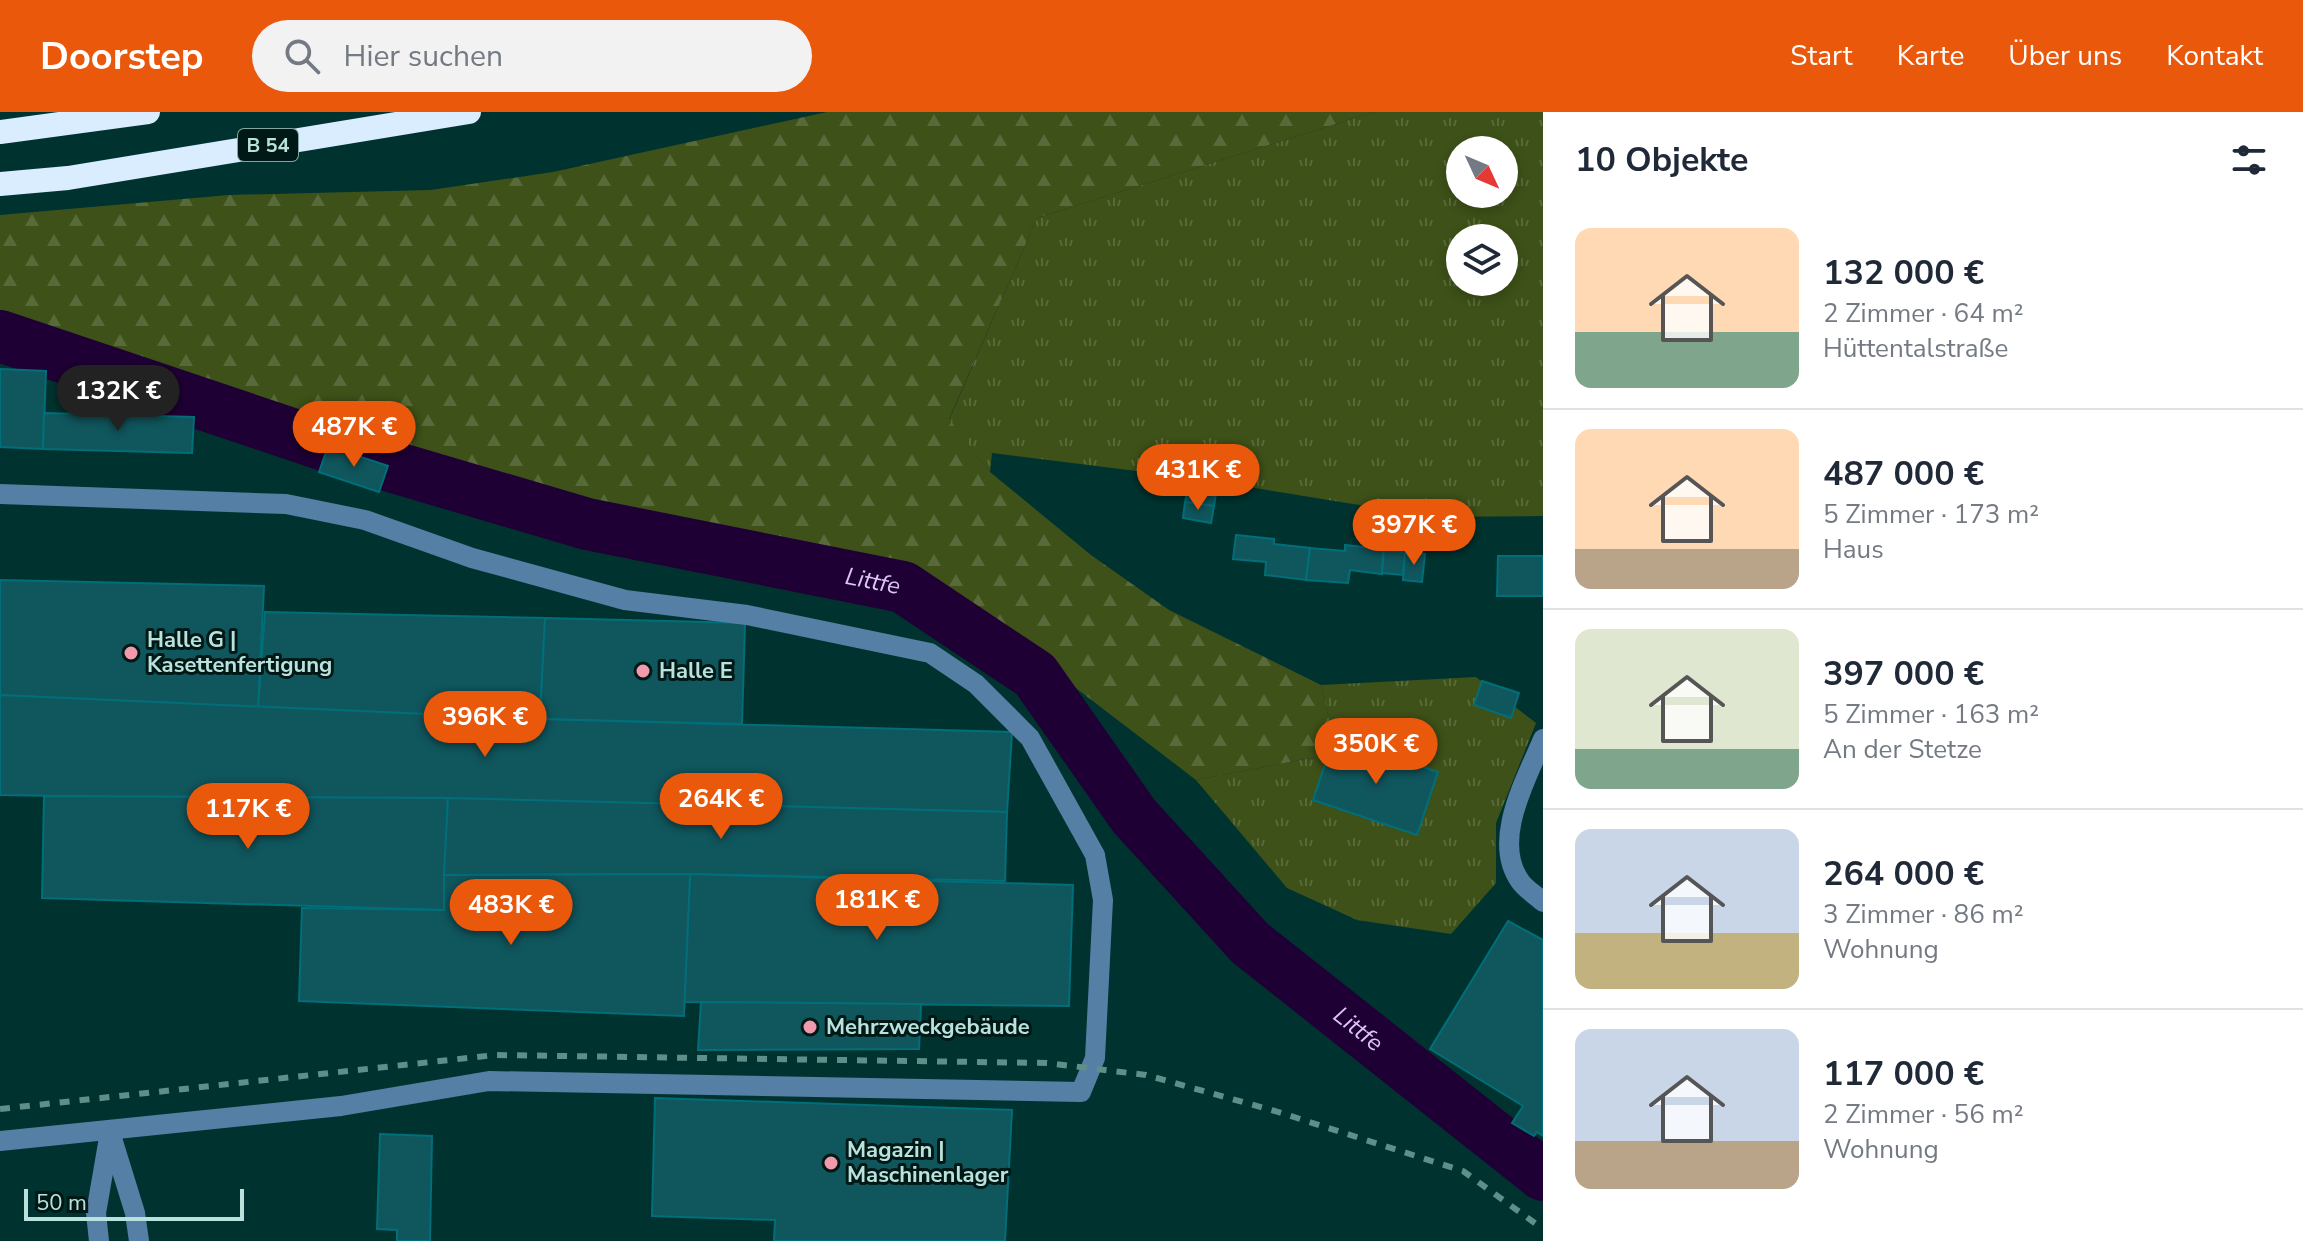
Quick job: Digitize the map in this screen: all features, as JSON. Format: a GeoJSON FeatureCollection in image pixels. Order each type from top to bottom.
{"type":"FeatureCollection","features":[{"type":"Feature","properties":{"kind":"highway"},"geometry":{"type":"LineString","coordinates":[[0,132],[148,112]]}},
{"type":"Feature","properties":{"kind":"highway","name":"B 54"},"geometry":{"type":"LineString","coordinates":[[0,184],[68,178],[469,112]]}},
{"type":"Feature","properties":{"kind":"street"},"geometry":{"type":"LineString","coordinates":[[0,494],[286,504],[365,520],[472,558],[625,600],[747,615],[930,653],[976,684],[1030,738],[1095,855],[1103,900],[1095,1058],[1081,1092],[489,1081],[341,1106],[0,1141]]}},
{"type":"Feature","properties":{"kind":"street"},"geometry":{"type":"LineString","coordinates":[[1543,739],[1514,808],[1510,853],[1519,880],[1543,902]]}},
{"type":"Feature","properties":{"kind":"street"},"geometry":{"type":"LineString","coordinates":[[99,1241],[96,1213],[110,1132]]}},
{"type":"Feature","properties":{"kind":"street"},"geometry":{"type":"LineString","coordinates":[[110,1132],[135,1213],[139,1241]]}},
{"type":"Feature","properties":{"kind":"green space"},"geometry":{"type":"Polygon","coordinates":[[[827,112],[1374,112],[1037,218],[949,419],[990,472],[1091,555],[1169,610],[1321,685],[1337,753],[1196,780],[1000,630],[682,564],[306,421],[0,345],[0,215],[229,195],[431,190],[553,172],[827,112]]]}},
{"type":"Feature","properties":{"kind":"green space"},"geometry":{"type":"Polygon","coordinates":[[[1374,112],[1543,112],[1543,516],[1433,517],[1193,478],[992,453],[990,472],[949,420],[1037,218],[1374,112]]]}},
{"type":"Feature","properties":{"kind":"green space"},"geometry":{"type":"Polygon","coordinates":[[[1476,677],[1536,723],[1496,823],[1496,883],[1451,934],[1357,920],[1287,888],[1196,780],[1337,753],[1321,685],[1476,677]]]}},
{"type":"Feature","properties":{"kind":"building"},"geometry":{"type":"Polygon","coordinates":[[[0,369],[46,371],[43,449],[0,447],[0,369]]]}},
{"type":"Feature","properties":{"kind":"building"},"geometry":{"type":"Polygon","coordinates":[[[44,413],[194,417],[192,453],[43,449],[44,413]]]}},
{"type":"Feature","properties":{"kind":"building"},"geometry":{"type":"Polygon","coordinates":[[[328,446],[388,466],[379,492],[319,472],[328,446]]]}},
{"type":"Feature","properties":{"kind":"building"},"geometry":{"type":"Polygon","coordinates":[[[1188,490],[1216,494],[1214,506],[1185,502],[1188,490]]]}},
{"type":"Feature","properties":{"kind":"building"},"geometry":{"type":"Polygon","coordinates":[[[1185,502],[1214,506],[1211,523],[1183,518],[1185,502]]]}},
{"type":"Feature","properties":{"kind":"building"},"geometry":{"type":"Polygon","coordinates":[[[1236,535],[1274,539],[1274,544],[1310,548],[1306,580],[1265,575],[1266,562],[1233,559],[1236,535]]]}},
{"type":"Feature","properties":{"kind":"building"},"geometry":{"type":"Polygon","coordinates":[[[1345,545],[1383,549],[1382,574],[1350,570],[1348,583],[1306,580],[1310,548],[1345,551],[1345,545]]]}},
{"type":"Feature","properties":{"kind":"building"},"geometry":{"type":"Polygon","coordinates":[[[1384,550],[1405,552],[1403,575],[1382,573],[1384,550]]]}},
{"type":"Feature","properties":{"kind":"building"},"geometry":{"type":"Polygon","coordinates":[[[1405,551],[1425,554],[1422,582],[1403,580],[1405,551]]]}},
{"type":"Feature","properties":{"kind":"building"},"geometry":{"type":"Polygon","coordinates":[[[1498,556],[1543,556],[1543,596],[1497,596],[1498,556]]]}},
{"type":"Feature","properties":{"kind":"building","name":"Halle G | Kasettenfertigung"},"geometry":{"type":"Polygon","coordinates":[[[0,580],[264,586],[258,708],[0,695],[0,580]]]}},
{"type":"Feature","properties":{"kind":"building"},"geometry":{"type":"Polygon","coordinates":[[[265,612],[545,618],[540,719],[258,708],[265,612]]]}},
{"type":"Feature","properties":{"kind":"building","name":"Halle E"},"geometry":{"type":"Polygon","coordinates":[[[545,618],[745,623],[742,724],[540,719],[545,618]]]}},
{"type":"Feature","properties":{"kind":"building"},"geometry":{"type":"Polygon","coordinates":[[[1482,681],[1519,693],[1511,718],[1474,705],[1482,681]]]}},
{"type":"Feature","properties":{"kind":"building"},"geometry":{"type":"Polygon","coordinates":[[[0,695],[540,719],[1012,732],[1007,812],[0,795],[0,695]]]}},
{"type":"Feature","properties":{"kind":"building"},"geometry":{"type":"Polygon","coordinates":[[[1334,737],[1438,772],[1417,835],[1313,800],[1334,737]]]}},
{"type":"Feature","properties":{"kind":"building"},"geometry":{"type":"Polygon","coordinates":[[[44,796],[448,798],[444,910],[42,898],[44,796]]]}},
{"type":"Feature","properties":{"kind":"building"},"geometry":{"type":"Polygon","coordinates":[[[448,798],[1007,812],[1005,881],[690,874],[444,875],[448,798]]]}},
{"type":"Feature","properties":{"kind":"building"},"geometry":{"type":"Polygon","coordinates":[[[690,874],[1073,885],[1069,1006],[684,1002],[690,874]]]}},
{"type":"Feature","properties":{"kind":"building"},"geometry":{"type":"Polygon","coordinates":[[[690,874],[684,1016],[299,1001],[302,908],[444,910],[444,875],[690,874]]]}},
{"type":"Feature","properties":{"kind":"building"},"geometry":{"type":"Polygon","coordinates":[[[1508,921],[1543,940],[1543,1136],[1537,1132],[1534,1136],[1512,1123],[1523,1106],[1430,1049],[1508,921]]]}},
{"type":"Feature","properties":{"kind":"building","name":"Mehrzweckgebäude"},"geometry":{"type":"Polygon","coordinates":[[[701,1002],[921,1004],[919,1049],[698,1050],[701,1002]]]}},
{"type":"Feature","properties":{"kind":"building","name":"Magazin | Maschinenlager"},"geometry":{"type":"Polygon","coordinates":[[[655,1098],[1012,1110],[1005,1241],[774,1241],[775,1220],[652,1216],[655,1098]]]}},
{"type":"Feature","properties":{"kind":"building"},"geometry":{"type":"Polygon","coordinates":[[[380,1134],[432,1136],[430,1241],[397,1241],[397,1230],[377,1229],[380,1134]]]}},
{"type":"Feature","properties":{"kind":"waterway","name":"Littfe"},"geometry":{"type":"LineString","coordinates":[[0,336],[363,458],[587,524],[903,587],[1035,675],[1134,816],[1250,943],[1543,1175]]}},
{"type":"Feature","properties":{"kind":"railway"},"geometry":{"type":"LineString","coordinates":[[0,1109],[495,1055],[1047,1063],[1146,1075],[1275,1111],[1463,1171],[1543,1229]]}},
{"type":"Feature","properties":{"kind":"place","name":"Halle G | Kasettenfertigung"},"geometry":{"type":"Point","coordinates":[131,653]}},
{"type":"Feature","properties":{"kind":"place","name":"Halle E"},"geometry":{"type":"Point","coordinates":[643,671]}},
{"type":"Feature","properties":{"kind":"place","name":"Mehrzweckgebäude"},"geometry":{"type":"Point","coordinates":[810,1027]}},
{"type":"Feature","properties":{"kind":"place","name":"Magazin | Maschinenlager"},"geometry":{"type":"Point","coordinates":[831,1163]}}]}
